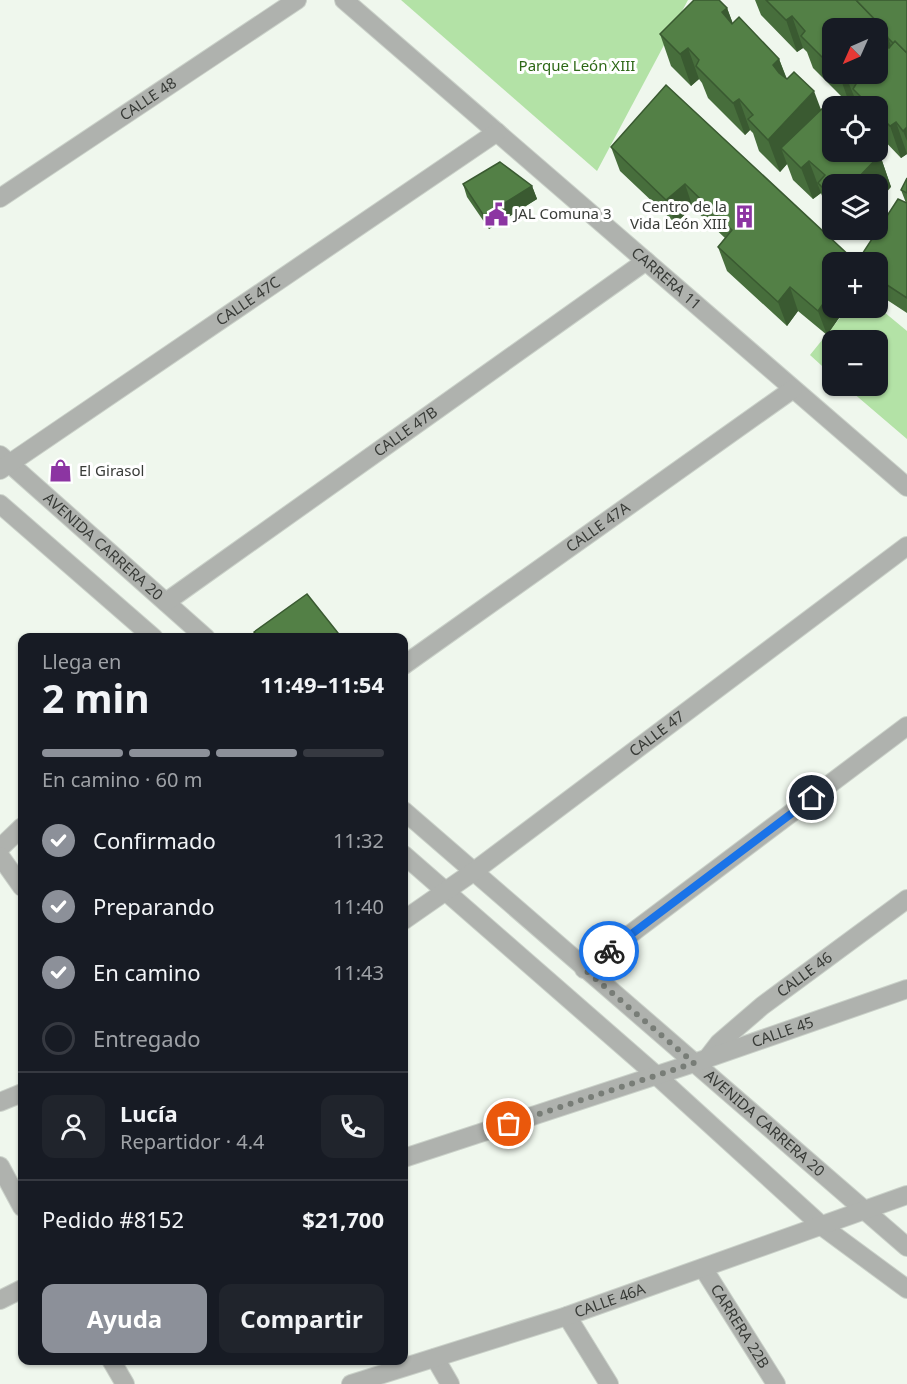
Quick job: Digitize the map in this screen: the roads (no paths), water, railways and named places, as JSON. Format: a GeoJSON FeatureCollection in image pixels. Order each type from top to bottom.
{"type":"FeatureCollection","features":[{"type":"Feature","properties":{"kind":"street","name":"CALLE 48"},"geometry":{"type":"LineString","coordinates":[[0,198],[297,0]]}},
{"type":"Feature","properties":{"kind":"street","name":"CARRERA 11"},"geometry":{"type":"LineString","coordinates":[[344,0],[907,487]]}},
{"type":"Feature","properties":{"kind":"street","name":"CALLE 47C"},"geometry":{"type":"LineString","coordinates":[[3,463],[497,132]]}},
{"type":"Feature","properties":{"kind":"street","name":"CALLE 47B"},"geometry":{"type":"LineString","coordinates":[[166,602],[646,261]]}},
{"type":"Feature","properties":{"kind":"street","name":"CALLE 47A"},"geometry":{"type":"LineString","coordinates":[[408,662],[794,389]]}},
{"type":"Feature","properties":{"kind":"street","name":"AVENIDA CARRERA 20"},"geometry":{"type":"LineString","coordinates":[[3,463],[200,633]]}},
{"type":"Feature","properties":{"kind":"street"},"geometry":{"type":"LineString","coordinates":[[0,504],[148,633]]}},
{"type":"Feature","properties":{"kind":"street","name":"CALLE 47"},"geometry":{"type":"LineString","coordinates":[[408,917],[473,872],[907,546]]}},
{"type":"Feature","properties":{"kind":"street"},"geometry":{"type":"LineString","coordinates":[[584,969],[907,726]]}},
{"type":"Feature","properties":{"kind":"street","name":"AVENIDA CARRERA 20"},"geometry":{"type":"LineString","coordinates":[[408,815],[584,969],[701,1060],[907,1247]]}},
{"type":"Feature","properties":{"kind":"street"},"geometry":{"type":"LineString","coordinates":[[0,848],[18,831]]}},
{"type":"Feature","properties":{"kind":"street"},"geometry":{"type":"LineString","coordinates":[[0,856],[18,881]]}},
{"type":"Feature","properties":{"kind":"street"},"geometry":{"type":"LineString","coordinates":[[408,859],[657,1075],[823,1227],[907,1289]]}},
{"type":"Feature","properties":{"kind":"street","name":"CALLE 46"},"geometry":{"type":"LineString","coordinates":[[701,1060],[762,1006],[907,899]]}},
{"type":"Feature","properties":{"kind":"street","name":"CALLE 45"},"geometry":{"type":"LineString","coordinates":[[408,1157],[657,1075],[907,989]]}},
{"type":"Feature","properties":{"kind":"street"},"geometry":{"type":"LineString","coordinates":[[0,1102],[18,1095]]}},
{"type":"Feature","properties":{"kind":"street"},"geometry":{"type":"LineString","coordinates":[[0,1166],[18,1200]]}},
{"type":"Feature","properties":{"kind":"street","name":"CALLE 46A"},"geometry":{"type":"LineString","coordinates":[[351,1384],[567,1316],[823,1227],[864,1208],[907,1195]]}},
{"type":"Feature","properties":{"kind":"street","name":"CARRERA 22B"},"geometry":{"type":"LineString","coordinates":[[703,1269],[776,1384]]}},
{"type":"Feature","properties":{"kind":"street"},"geometry":{"type":"LineString","coordinates":[[0,1300],[18,1291]]}},
{"type":"Feature","properties":{"kind":"street"},"geometry":{"type":"LineString","coordinates":[[567,1316],[609,1384]]}},
{"type":"Feature","properties":{"kind":"street"},"geometry":{"type":"LineString","coordinates":[[435,1358],[450,1384]]}},
{"type":"Feature","properties":{"kind":"street"},"geometry":{"type":"LineString","coordinates":[[114,1365],[125,1384]]}},
{"type":"Feature","properties":{"kind":"place","name":"JAL Comuna 3"},"geometry":{"type":"Point","coordinates":[496,214]}},
{"type":"Feature","properties":{"kind":"place","name":"Centro de la Vida León XIII"},"geometry":{"type":"Point","coordinates":[745,216]}},
{"type":"Feature","properties":{"kind":"place","name":"El Girasol"},"geometry":{"type":"Point","coordinates":[61,471]}},
{"type":"Feature","properties":{"kind":"park label","name":"Parque León XIII"},"geometry":{"type":"Point","coordinates":[577,66]}}]}
